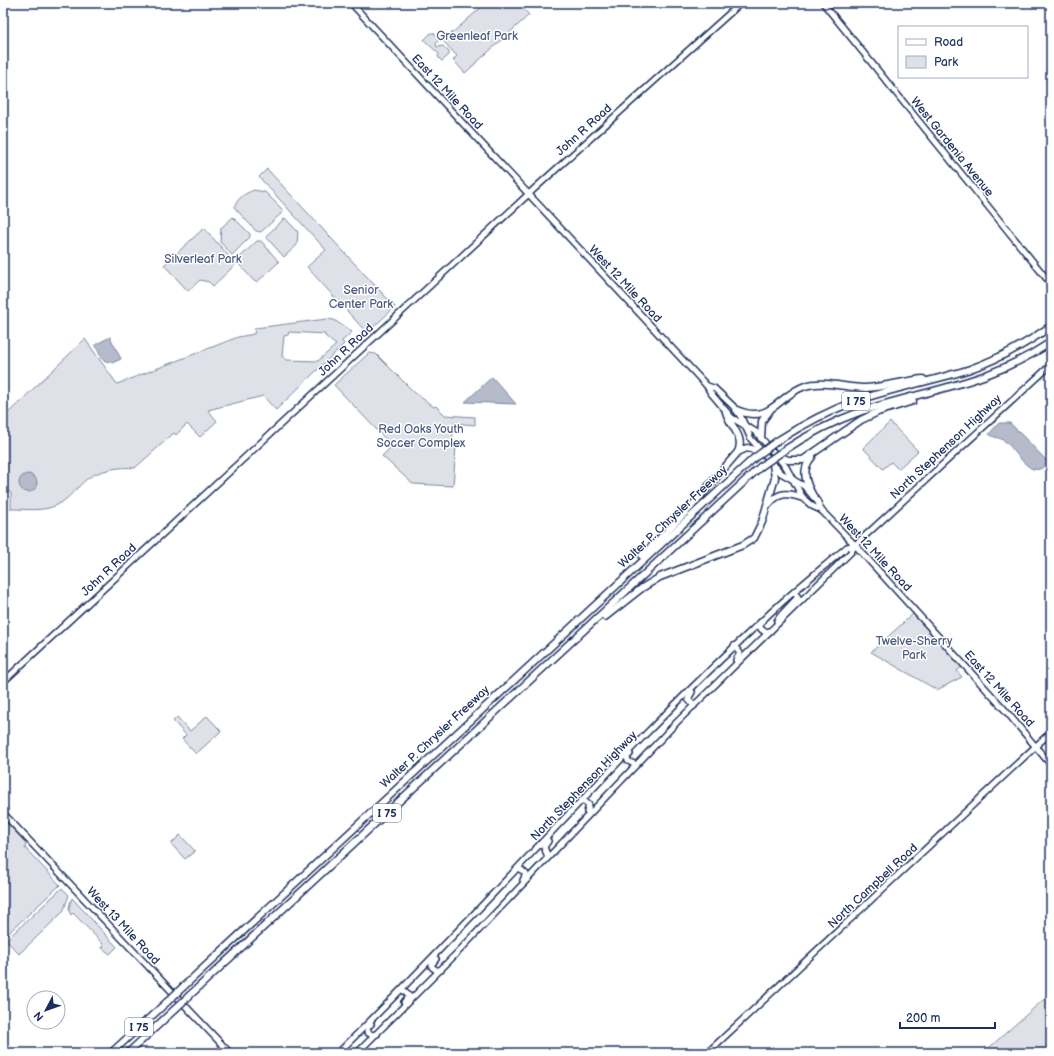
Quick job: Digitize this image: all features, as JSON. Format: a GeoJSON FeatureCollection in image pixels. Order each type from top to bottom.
{"type":"FeatureCollection","features":[{"type":"Feature","properties":{"kind":"highway","name":"I 75"},"geometry":{"type":"LineString","coordinates":[[941,378],[988,362],[1017,348],[1051,326]]}},
{"type":"Feature","properties":{"kind":"highway","name":"I 75"},"geometry":{"type":"LineString","coordinates":[[944,390],[1002,369],[1051,342]]}},
{"type":"Feature","properties":{"kind":"highway"},"geometry":{"type":"LineString","coordinates":[[761,438],[762,420],[772,408],[798,389],[809,385],[818,384],[866,388],[910,380],[941,378]]}},
{"type":"Feature","properties":{"kind":"highway","name":"Walter P. Chrysler Freeway"},"geometry":{"type":"LineString","coordinates":[[111,1053],[753,459],[777,441],[812,420],[855,402],[941,378]]}},
{"type":"Feature","properties":{"kind":"highway"},"geometry":{"type":"LineString","coordinates":[[775,454],[788,460],[798,461],[818,450],[864,418],[944,390]]}},
{"type":"Feature","properties":{"kind":"highway","name":"Walter P. Chrysler Freeway"},"geometry":{"type":"LineString","coordinates":[[128,1053],[584,632],[760,467],[783,451],[819,430],[854,414],[944,390]]}},
{"type":"Feature","properties":{"kind":"highway"},"geometry":{"type":"LineString","coordinates":[[737,410],[754,415],[772,408]]}},
{"type":"Feature","properties":{"kind":"highway"},"geometry":{"type":"LineString","coordinates":[[622,580],[655,542],[696,501],[738,452],[741,444],[740,438],[729,421],[726,412]]}},
{"type":"Feature","properties":{"kind":"highway"},"geometry":{"type":"LineString","coordinates":[[738,452],[747,448],[763,452]]}},
{"type":"Feature","properties":{"kind":"highway"},"geometry":{"type":"LineString","coordinates":[[813,496],[806,479],[805,472],[809,461],[818,450]]}},
{"type":"Feature","properties":{"kind":"highway"},"geometry":{"type":"LineString","coordinates":[[584,632],[642,588],[660,577],[750,542],[756,536],[766,509],[775,478],[773,464]]}},
{"type":"Feature","properties":{"kind":"highway"},"geometry":{"type":"LineString","coordinates":[[766,509],[774,499],[783,494],[792,494],[804,498]]}},
{"type":"Feature","properties":{"kind":"main road","name":"East 12 Mile Road"},"geometry":{"type":"LineString","coordinates":[[351,3],[528,195]]}},
{"type":"Feature","properties":{"kind":"main road","name":"John R Road"},"geometry":{"type":"LineString","coordinates":[[3,682],[528,195],[741,3]]}},
{"type":"Feature","properties":{"kind":"main road","name":"West Gardenia Avenue"},"geometry":{"type":"LineString","coordinates":[[823,3],[1051,284]]}},
{"type":"Feature","properties":{"kind":"main road","name":"West 12 Mile Road"},"geometry":{"type":"LineString","coordinates":[[528,195],[707,386],[726,412],[737,422],[752,428],[786,467],[804,498],[812,506],[821,510]]}},
{"type":"Feature","properties":{"kind":"main road","name":"North Stephenson Highway"},"geometry":{"type":"LineString","coordinates":[[357,1053],[441,970],[636,765],[712,688],[851,552],[855,545],[1051,364]]}},
{"type":"Feature","properties":{"kind":"main road","name":"West 12 Mile Road"},"geometry":{"type":"LineString","coordinates":[[707,386],[718,391],[737,410],[748,436],[782,473],[802,484],[813,496],[821,510],[914,610]]}},
{"type":"Feature","properties":{"kind":"main road","name":"North Stephenson Highway"},"geometry":{"type":"LineString","coordinates":[[338,1053],[458,932],[569,814],[734,646],[847,547],[855,545]]}},
{"type":"Feature","properties":{"kind":"main road"},"geometry":{"type":"LineString","coordinates":[[775,626],[781,614],[798,596],[794,592]]}},
{"type":"Feature","properties":{"kind":"main road","name":"East 12 Mile Road"},"geometry":{"type":"LineString","coordinates":[[914,610],[1036,746],[1051,765]]}},
{"type":"Feature","properties":{"kind":"main road"},"geometry":{"type":"LineString","coordinates":[[765,618],[760,625],[761,629],[765,632],[771,630]]}},
{"type":"Feature","properties":{"kind":"main road"},"geometry":{"type":"LineString","coordinates":[[712,688],[715,681],[740,655],[740,651],[734,646]]}},
{"type":"Feature","properties":{"kind":"main road"},"geometry":{"type":"LineString","coordinates":[[694,706],[689,701],[688,696],[710,674],[715,666]]}},
{"type":"Feature","properties":{"kind":"main road"},"geometry":{"type":"LineString","coordinates":[[636,765],[630,763],[627,757],[651,733],[656,725]]}},
{"type":"Feature","properties":{"kind":"main road","name":"North Campbell Road"},"geometry":{"type":"LineString","coordinates":[[707,1053],[1051,732]]}},
{"type":"Feature","properties":{"kind":"main road"},"geometry":{"type":"LineString","coordinates":[[561,843],[566,834],[589,809],[588,803],[583,800]]}},
{"type":"Feature","properties":{"kind":"main road","name":"West 13 Mile Road"},"geometry":{"type":"LineString","coordinates":[[3,813],[230,1053]]}},
{"type":"Feature","properties":{"kind":"main road"},"geometry":{"type":"LineString","coordinates":[[548,857],[544,849],[544,845],[566,822],[569,814]]}},
{"type":"Feature","properties":{"kind":"main road"},"geometry":{"type":"LineString","coordinates":[[497,912],[502,903],[526,877],[524,871],[519,868]]}},
{"type":"Feature","properties":{"kind":"main road"},"geometry":{"type":"LineString","coordinates":[[441,970],[434,969],[432,964],[454,940],[458,932]]}},
{"type":"Feature","properties":{"kind":"main road"},"geometry":{"type":"LineString","coordinates":[[400,1011],[400,1006],[408,996],[402,989]]}},
{"type":"Feature","properties":{"kind":"main road"},"geometry":{"type":"LineString","coordinates":[[376,1014],[367,1030],[370,1034],[377,1034]]}},
{"type":"Feature","properties":{"kind":"green space","name":"Greenleaf Park"},"geometry":{"type":"Polygon","coordinates":[[[486,3],[518,3],[529,15],[465,73],[453,60],[457,56],[443,41],[486,3]]]}},
{"type":"Feature","properties":{"kind":"green space"},"geometry":{"type":"Polygon","coordinates":[[[431,33],[434,33],[439,39],[436,44],[437,47],[443,46],[449,52],[449,55],[442,61],[438,57],[439,54],[424,40],[431,33]]]}},
{"type":"Feature","properties":{"kind":"green space","name":"Senior Center Park"},"geometry":{"type":"Polygon","coordinates":[[[267,169],[395,307],[367,333],[307,267],[326,250],[259,177],[267,169]]]}},
{"type":"Feature","properties":{"kind":"green space"},"geometry":{"type":"Polygon","coordinates":[[[254,190],[265,192],[284,211],[261,232],[256,231],[234,207],[242,196],[254,190]]]}},
{"type":"Feature","properties":{"kind":"green space"},"geometry":{"type":"Polygon","coordinates":[[[233,217],[250,234],[250,237],[232,255],[220,242],[221,228],[233,217]]]}},
{"type":"Feature","properties":{"kind":"green space"},"geometry":{"type":"Polygon","coordinates":[[[285,218],[298,232],[297,245],[284,257],[267,238],[267,235],[285,218]]]}},
{"type":"Feature","properties":{"kind":"green space","name":"Silverleaf Park"},"geometry":{"type":"Polygon","coordinates":[[[204,228],[236,264],[213,286],[209,282],[200,280],[188,291],[164,265],[204,228]]]}},
{"type":"Feature","properties":{"kind":"green space"},"geometry":{"type":"Polygon","coordinates":[[[257,241],[261,241],[279,262],[257,282],[254,281],[236,261],[257,241]]]}},
{"type":"Feature","properties":{"kind":"green space"},"geometry":{"type":"Polygon","coordinates":[[[327,319],[334,320],[352,332],[342,341],[344,344],[276,410],[263,396],[208,410],[217,421],[200,437],[187,424],[176,435],[174,433],[135,468],[117,468],[97,473],[87,479],[65,500],[46,509],[11,509],[11,493],[3,488],[3,418],[85,339],[117,384],[238,337],[254,334],[255,328],[327,319]],[[289,332],[288,335],[284,336],[282,356],[287,360],[318,361],[336,345],[325,336],[325,334],[289,332]]]}},
{"type":"Feature","properties":{"kind":"green space","name":"Red Oaks Youth Soccer Complex"},"geometry":{"type":"Polygon","coordinates":[[[369,353],[376,354],[415,393],[434,407],[436,406],[445,415],[475,417],[475,425],[454,423],[452,445],[456,446],[453,486],[413,484],[382,456],[392,446],[334,385],[369,353]]]}},
{"type":"Feature","properties":{"kind":"green space"},"geometry":{"type":"Polygon","coordinates":[[[890,422],[918,451],[898,469],[891,462],[883,469],[863,448],[890,422]]]}},
{"type":"Feature","properties":{"kind":"green space","name":"Twelve-Sherry Park"},"geometry":{"type":"Polygon","coordinates":[[[915,612],[964,665],[957,671],[962,677],[937,690],[871,652],[915,612]]]}},
{"type":"Feature","properties":{"kind":"green space"},"geometry":{"type":"Polygon","coordinates":[[[207,716],[221,731],[196,754],[182,739],[186,735],[173,721],[177,717],[190,731],[207,716]]]}},
{"type":"Feature","properties":{"kind":"green space"},"geometry":{"type":"Polygon","coordinates":[[[3,819],[26,843],[25,848],[60,885],[3,938],[3,819]]]}},
{"type":"Feature","properties":{"kind":"green space"},"geometry":{"type":"Polygon","coordinates":[[[180,835],[195,851],[185,859],[171,844],[180,835]]]}},
{"type":"Feature","properties":{"kind":"green space"},"geometry":{"type":"Polygon","coordinates":[[[62,888],[69,895],[63,912],[19,954],[6,940],[62,888]]]}},
{"type":"Feature","properties":{"kind":"green space"},"geometry":{"type":"Polygon","coordinates":[[[72,898],[117,947],[110,954],[102,948],[104,945],[73,913],[71,915],[69,909],[72,898]]]}},
{"type":"Feature","properties":{"kind":"green space"},"geometry":{"type":"Polygon","coordinates":[[[1051,993],[1051,1053],[983,1053],[1051,993]]]}},
{"type":"Feature","properties":{"kind":"water"},"geometry":{"type":"Polygon","coordinates":[[[110,337],[121,359],[112,363],[103,360],[95,345],[110,337]]]}},
{"type":"Feature","properties":{"kind":"water"},"geometry":{"type":"Polygon","coordinates":[[[492,377],[516,404],[465,402],[492,377]]]}},
{"type":"Feature","properties":{"kind":"water"},"geometry":{"type":"Polygon","coordinates":[[[999,423],[1010,423],[1048,462],[1042,468],[1035,470],[1029,467],[1008,444],[989,434],[999,423]]]}},
{"type":"Feature","properties":{"kind":"water"},"geometry":{"type":"Polygon","coordinates":[[[28,474],[34,477],[37,483],[34,489],[28,492],[22,489],[19,483],[22,477],[28,474]]]}}]}
